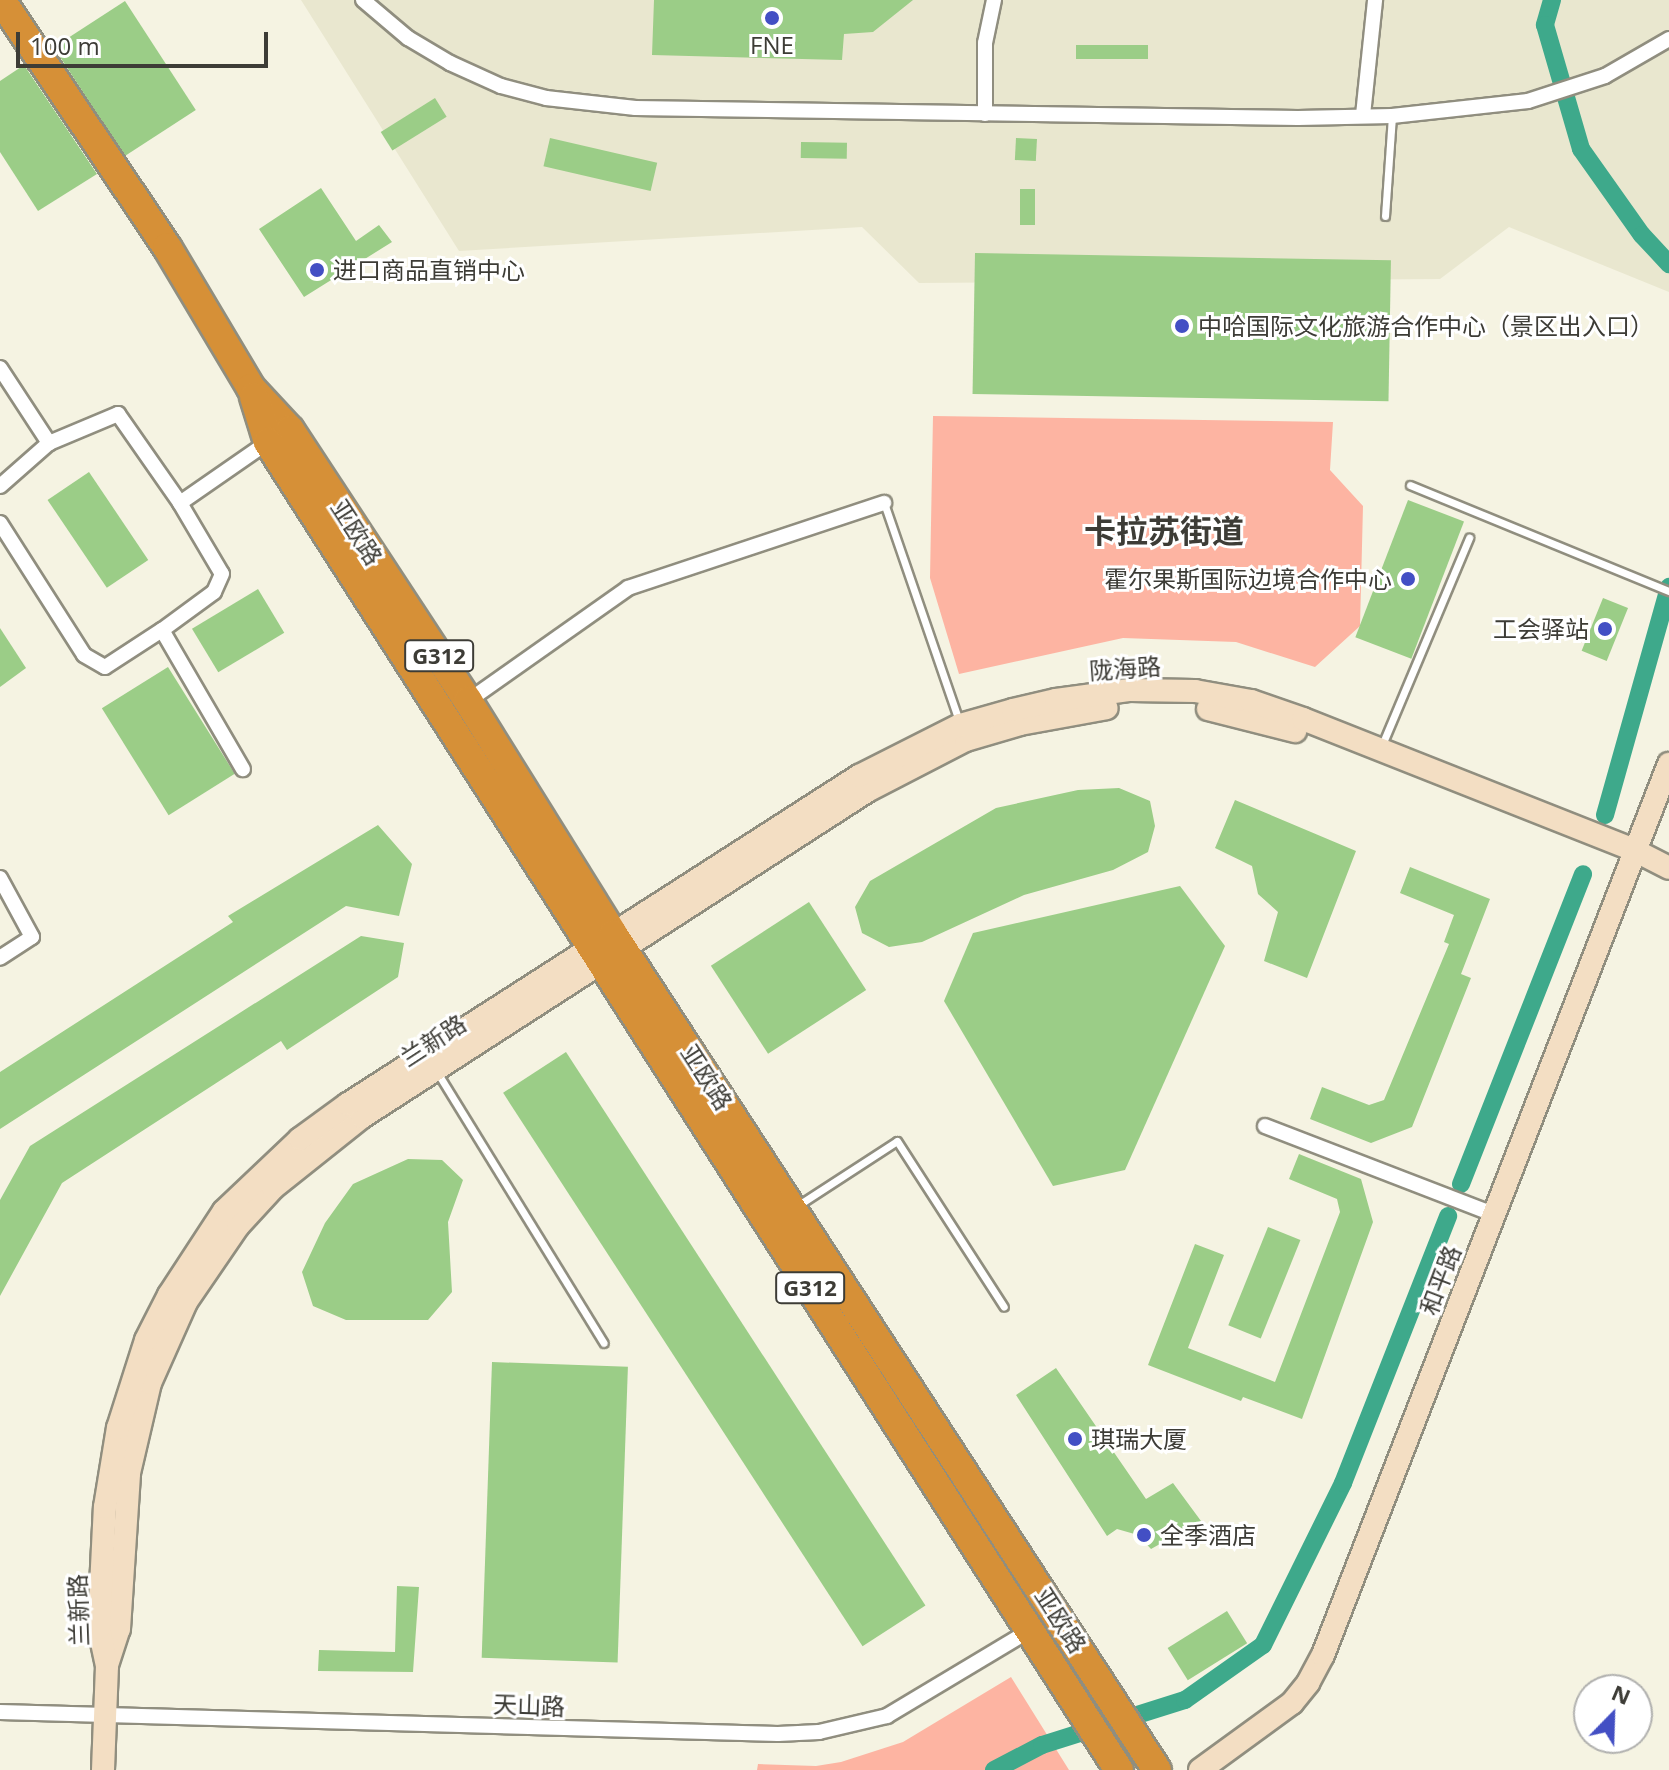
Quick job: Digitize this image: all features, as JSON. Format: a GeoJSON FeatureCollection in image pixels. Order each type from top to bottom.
{"type":"FeatureCollection","features":[{"type":"Feature","properties":{"kind":"highway","name":"亚欧路"},"geometry":{"type":"LineString","coordinates":[[1,0],[167,247],[251,388],[290,430],[468,701],[608,948],[1119,1770]]}},
{"type":"Feature","properties":{"kind":"highway","name":"亚欧路"},"geometry":{"type":"LineString","coordinates":[[251,388],[268,442],[608,948],[792,1209],[1154,1766]]}},
{"type":"Feature","properties":{"kind":"street"},"geometry":{"type":"LineString","coordinates":[[363,0],[408,38],[450,63],[501,86],[546,98],[635,108],[1298,118],[1392,116],[1528,101],[1605,76],[1669,39]]}},
{"type":"Feature","properties":{"kind":"street"},"geometry":{"type":"LineString","coordinates":[[985,114],[985,43],[994,0]]}},
{"type":"Feature","properties":{"kind":"street"},"geometry":{"type":"LineString","coordinates":[[1363,115],[1375,0]]}},
{"type":"Feature","properties":{"kind":"street"},"geometry":{"type":"LineString","coordinates":[[0,368],[49,443]]}},
{"type":"Feature","properties":{"kind":"street"},"geometry":{"type":"LineString","coordinates":[[0,486],[49,443],[118,414],[180,503],[222,574],[214,592],[105,667],[84,655],[1,525]]}},
{"type":"Feature","properties":{"kind":"street"},"geometry":{"type":"LineString","coordinates":[[180,503],[268,442]]}},
{"type":"Feature","properties":{"kind":"street"},"geometry":{"type":"LineString","coordinates":[[468,701],[628,588],[884,503]]}},
{"type":"Feature","properties":{"kind":"street"},"geometry":{"type":"LineString","coordinates":[[162,630],[243,769]]}},
{"type":"Feature","properties":{"kind":"street","name":"陇海路"},"geometry":{"type":"LineString","coordinates":[[608,948],[963,732],[1056,700],[1130,690],[1195,691],[1251,701],[1632,856]]}},
{"type":"Feature","properties":{"kind":"street","name":"陇海路"},"geometry":{"type":"LineString","coordinates":[[963,732],[1128,704],[1197,706],[1295,731],[1669,870]]}},
{"type":"Feature","properties":{"kind":"street","name":"和平路"},"geometry":{"type":"LineString","coordinates":[[1200,1770],[1267,1724],[1308,1683],[1323,1655],[1669,764]]}},
{"type":"Feature","properties":{"kind":"street"},"geometry":{"type":"LineString","coordinates":[[0,878],[32,937],[0,958]]}},
{"type":"Feature","properties":{"kind":"street","name":"兰新路"},"geometry":{"type":"LineString","coordinates":[[105,1716],[107,1666],[99,1628],[109,1469],[131,1377],[169,1295],[224,1211],[300,1139],[429,1062],[608,948]]}},
{"type":"Feature","properties":{"kind":"street"},"geometry":{"type":"LineString","coordinates":[[1265,1126],[1493,1214]]}},
{"type":"Feature","properties":{"kind":"street","name":"天山路"},"geometry":{"type":"LineString","coordinates":[[0,1712],[778,1734],[819,1732],[887,1716],[1030,1630]]}},
{"type":"Feature","properties":{"kind":"street"},"geometry":{"type":"LineString","coordinates":[[103,1770],[105,1716]]}},
{"type":"Feature","properties":{"kind":"lane"},"geometry":{"type":"LineString","coordinates":[[1385,216],[1392,116]]}},
{"type":"Feature","properties":{"kind":"lane"},"geometry":{"type":"LineString","coordinates":[[1410,485],[1669,591]]}},
{"type":"Feature","properties":{"kind":"lane"},"geometry":{"type":"LineString","coordinates":[[884,503],[963,732]]}},
{"type":"Feature","properties":{"kind":"lane"},"geometry":{"type":"LineString","coordinates":[[1379,751],[1469,538]]}},
{"type":"Feature","properties":{"kind":"lane"},"geometry":{"type":"LineString","coordinates":[[429,1062],[604,1343]]}},
{"type":"Feature","properties":{"kind":"lane"},"geometry":{"type":"LineString","coordinates":[[792,1209],[897,1141],[1004,1307]]}},
{"type":"Feature","properties":{"kind":"shaded area"},"geometry":{"type":"Polygon","coordinates":[[[301,0],[1669,0],[1669,292],[1509,227],[1440,279],[919,283],[862,227],[459,251],[301,0]]]}},
{"type":"Feature","properties":{"kind":"shaded area"},"geometry":{"type":"Polygon","coordinates":[[[933,416],[1333,422],[1330,470],[1363,506],[1360,626],[1315,667],[1236,642],[1123,638],[959,674],[930,578],[933,416]]]}},
{"type":"Feature","properties":{"kind":"shaded area"},"geometry":{"type":"Polygon","coordinates":[[[1011,1677],[1069,1770],[757,1770],[758,1764],[816,1766],[841,1762],[903,1742],[1011,1677]]]}},
{"type":"Feature","properties":{"kind":"building","name":"FNE"},"geometry":{"type":"Polygon","coordinates":[[[654,0],[913,0],[873,32],[844,34],[842,60],[652,55],[654,0]]]}},
{"type":"Feature","properties":{"kind":"building"},"geometry":{"type":"Polygon","coordinates":[[[125,1],[196,110],[125,156],[54,47],[125,1]]]}},
{"type":"Feature","properties":{"kind":"building"},"geometry":{"type":"Polygon","coordinates":[[[1076,45],[1148,45],[1148,59],[1076,59],[1076,45]]]}},
{"type":"Feature","properties":{"kind":"building"},"geometry":{"type":"Polygon","coordinates":[[[24,65],[97,174],[38,211],[0,152],[0,81],[24,65]]]}},
{"type":"Feature","properties":{"kind":"building"},"geometry":{"type":"Polygon","coordinates":[[[435,98],[447,117],[392,151],[381,132],[435,98]]]}},
{"type":"Feature","properties":{"kind":"building"},"geometry":{"type":"Polygon","coordinates":[[[550,138],[657,163],[651,191],[543,166],[550,138]]]}},
{"type":"Feature","properties":{"kind":"building"},"geometry":{"type":"Polygon","coordinates":[[[1016,138],[1037,139],[1036,161],[1015,160],[1016,138]]]}},
{"type":"Feature","properties":{"kind":"building"},"geometry":{"type":"Polygon","coordinates":[[[801,142],[847,143],[847,159],[801,158],[801,142]]]}},
{"type":"Feature","properties":{"kind":"building","name":"进口商品直销中心"},"geometry":{"type":"Polygon","coordinates":[[[321,188],[356,241],[379,225],[392,242],[304,297],[259,229],[321,188]]]}},
{"type":"Feature","properties":{"kind":"building"},"geometry":{"type":"Polygon","coordinates":[[[1020,189],[1035,189],[1035,225],[1020,225],[1020,189]]]}},
{"type":"Feature","properties":{"kind":"building","name":"中哈国际文化旅游合作中心（景区出入口）"},"geometry":{"type":"Polygon","coordinates":[[[975,253],[1391,260],[1388,401],[973,394],[975,253]]]}},
{"type":"Feature","properties":{"kind":"building"},"geometry":{"type":"Polygon","coordinates":[[[89,472],[148,560],[107,588],[48,500],[89,472]]]}},
{"type":"Feature","properties":{"kind":"building","name":"霍尔果斯国际边境合作中心"},"geometry":{"type":"Polygon","coordinates":[[[1408,500],[1464,522],[1411,659],[1355,637],[1408,500]]]}},
{"type":"Feature","properties":{"kind":"building"},"geometry":{"type":"Polygon","coordinates":[[[258,589],[284,633],[218,672],[192,629],[258,589]]]}},
{"type":"Feature","properties":{"kind":"building","name":"工会驿站"},"geometry":{"type":"Polygon","coordinates":[[[1603,598],[1628,608],[1607,661],[1582,651],[1603,598]]]}},
{"type":"Feature","properties":{"kind":"building"},"geometry":{"type":"Polygon","coordinates":[[[0,628],[26,668],[0,687],[0,628]]]}},
{"type":"Feature","properties":{"kind":"building"},"geometry":{"type":"Polygon","coordinates":[[[168,667],[235,774],[169,815],[102,708],[168,667]]]}},
{"type":"Feature","properties":{"kind":"building"},"geometry":{"type":"Polygon","coordinates":[[[1119,788],[1150,801],[1155,826],[1148,852],[1113,870],[1024,895],[922,942],[889,947],[862,933],[855,907],[870,881],[996,808],[1078,790],[1119,788]]]}},
{"type":"Feature","properties":{"kind":"building"},"geometry":{"type":"Polygon","coordinates":[[[1235,800],[1356,851],[1307,978],[1264,961],[1278,912],[1258,894],[1252,866],[1215,848],[1235,800]]]}},
{"type":"Feature","properties":{"kind":"building"},"geometry":{"type":"Polygon","coordinates":[[[378,825],[412,864],[399,916],[346,906],[0,1129],[0,1072],[233,922],[228,916],[378,825]]]}},
{"type":"Feature","properties":{"kind":"building"},"geometry":{"type":"Polygon","coordinates":[[[1410,867],[1490,899],[1461,974],[1471,978],[1412,1127],[1371,1143],[1310,1119],[1322,1087],[1369,1105],[1384,1100],[1449,944],[1444,942],[1454,915],[1400,893],[1410,867]]]}},
{"type":"Feature","properties":{"kind":"building"},"geometry":{"type":"Polygon","coordinates":[[[1180,886],[1225,946],[1125,1170],[1053,1186],[944,1001],[973,933],[1180,886]]]}},
{"type":"Feature","properties":{"kind":"building"},"geometry":{"type":"Polygon","coordinates":[[[809,902],[866,990],[768,1054],[711,966],[809,902]]]}},
{"type":"Feature","properties":{"kind":"building"},"geometry":{"type":"Polygon","coordinates":[[[361,936],[404,943],[398,977],[287,1050],[281,1041],[62,1183],[0,1296],[0,1200],[30,1146],[361,936]]]}},
{"type":"Feature","properties":{"kind":"building"},"geometry":{"type":"Polygon","coordinates":[[[566,1052],[925,1606],[863,1646],[503,1093],[566,1052]]]}},
{"type":"Feature","properties":{"kind":"building"},"geometry":{"type":"Polygon","coordinates":[[[1299,1154],[1361,1179],[1373,1222],[1302,1419],[1243,1397],[1241,1401],[1148,1365],[1195,1244],[1224,1255],[1188,1348],[1275,1382],[1340,1212],[1337,1199],[1289,1179],[1299,1154]]]}},
{"type":"Feature","properties":{"kind":"building"},"geometry":{"type":"Polygon","coordinates":[[[408,1159],[442,1160],[463,1180],[448,1222],[452,1292],[428,1320],[346,1320],[313,1306],[302,1272],[325,1223],[353,1184],[408,1159]]]}},
{"type":"Feature","properties":{"kind":"building"},"geometry":{"type":"Polygon","coordinates":[[[1268,1227],[1300,1240],[1261,1338],[1228,1325],[1268,1227]]]}},
{"type":"Feature","properties":{"kind":"building"},"geometry":{"type":"Polygon","coordinates":[[[492,1362],[628,1367],[618,1663],[482,1658],[492,1362]]]}},
{"type":"Feature","properties":{"kind":"building","name":"琪瑞大厦"},"geometry":{"type":"Polygon","coordinates":[[[1056,1368],[1146,1499],[1173,1483],[1201,1521],[1151,1549],[1138,1535],[1117,1529],[1107,1536],[1016,1395],[1056,1368]]]}},
{"type":"Feature","properties":{"kind":"building"},"geometry":{"type":"Polygon","coordinates":[[[397,1586],[419,1587],[413,1672],[318,1671],[319,1650],[395,1652],[397,1586]]]}},
{"type":"Feature","properties":{"kind":"building"},"geometry":{"type":"Polygon","coordinates":[[[1227,1611],[1247,1643],[1188,1680],[1168,1648],[1227,1611]]]}},
{"type":"Feature","properties":{"kind":"waterway"},"geometry":{"type":"LineString","coordinates":[[1552,0],[1545,25],[1581,149],[1642,235],[1669,264]]}},
{"type":"Feature","properties":{"kind":"waterway"},"geometry":{"type":"LineString","coordinates":[[1605,815],[1669,587]]}},
{"type":"Feature","properties":{"kind":"waterway"},"geometry":{"type":"LineString","coordinates":[[1461,1184],[1583,874]]}},
{"type":"Feature","properties":{"kind":"waterway"},"geometry":{"type":"LineString","coordinates":[[994,1770],[1042,1745],[1185,1700],[1263,1645],[1343,1483],[1448,1216]]}},
{"type":"Feature","properties":{"kind":"place","name":"FNE"},"geometry":{"type":"Point","coordinates":[772,18]}},
{"type":"Feature","properties":{"kind":"place","name":"进口商品直销中心"},"geometry":{"type":"Point","coordinates":[317,270]}},
{"type":"Feature","properties":{"kind":"place","name":"中哈国际文化旅游合作中心（景区出入口）"},"geometry":{"type":"Point","coordinates":[1182,326]}},
{"type":"Feature","properties":{"kind":"place","name":"霍尔果斯国际边境合作中心"},"geometry":{"type":"Point","coordinates":[1408,579]}},
{"type":"Feature","properties":{"kind":"place","name":"工会驿站"},"geometry":{"type":"Point","coordinates":[1605,629]}},
{"type":"Feature","properties":{"kind":"place","name":"琪瑞大厦"},"geometry":{"type":"Point","coordinates":[1075,1439]}},
{"type":"Feature","properties":{"kind":"place","name":"全季酒店"},"geometry":{"type":"Point","coordinates":[1144,1535]}},
{"type":"Feature","properties":{"kind":"district","name":"卡拉苏街道"},"geometry":{"type":"Point","coordinates":[1164,531]}}]}
